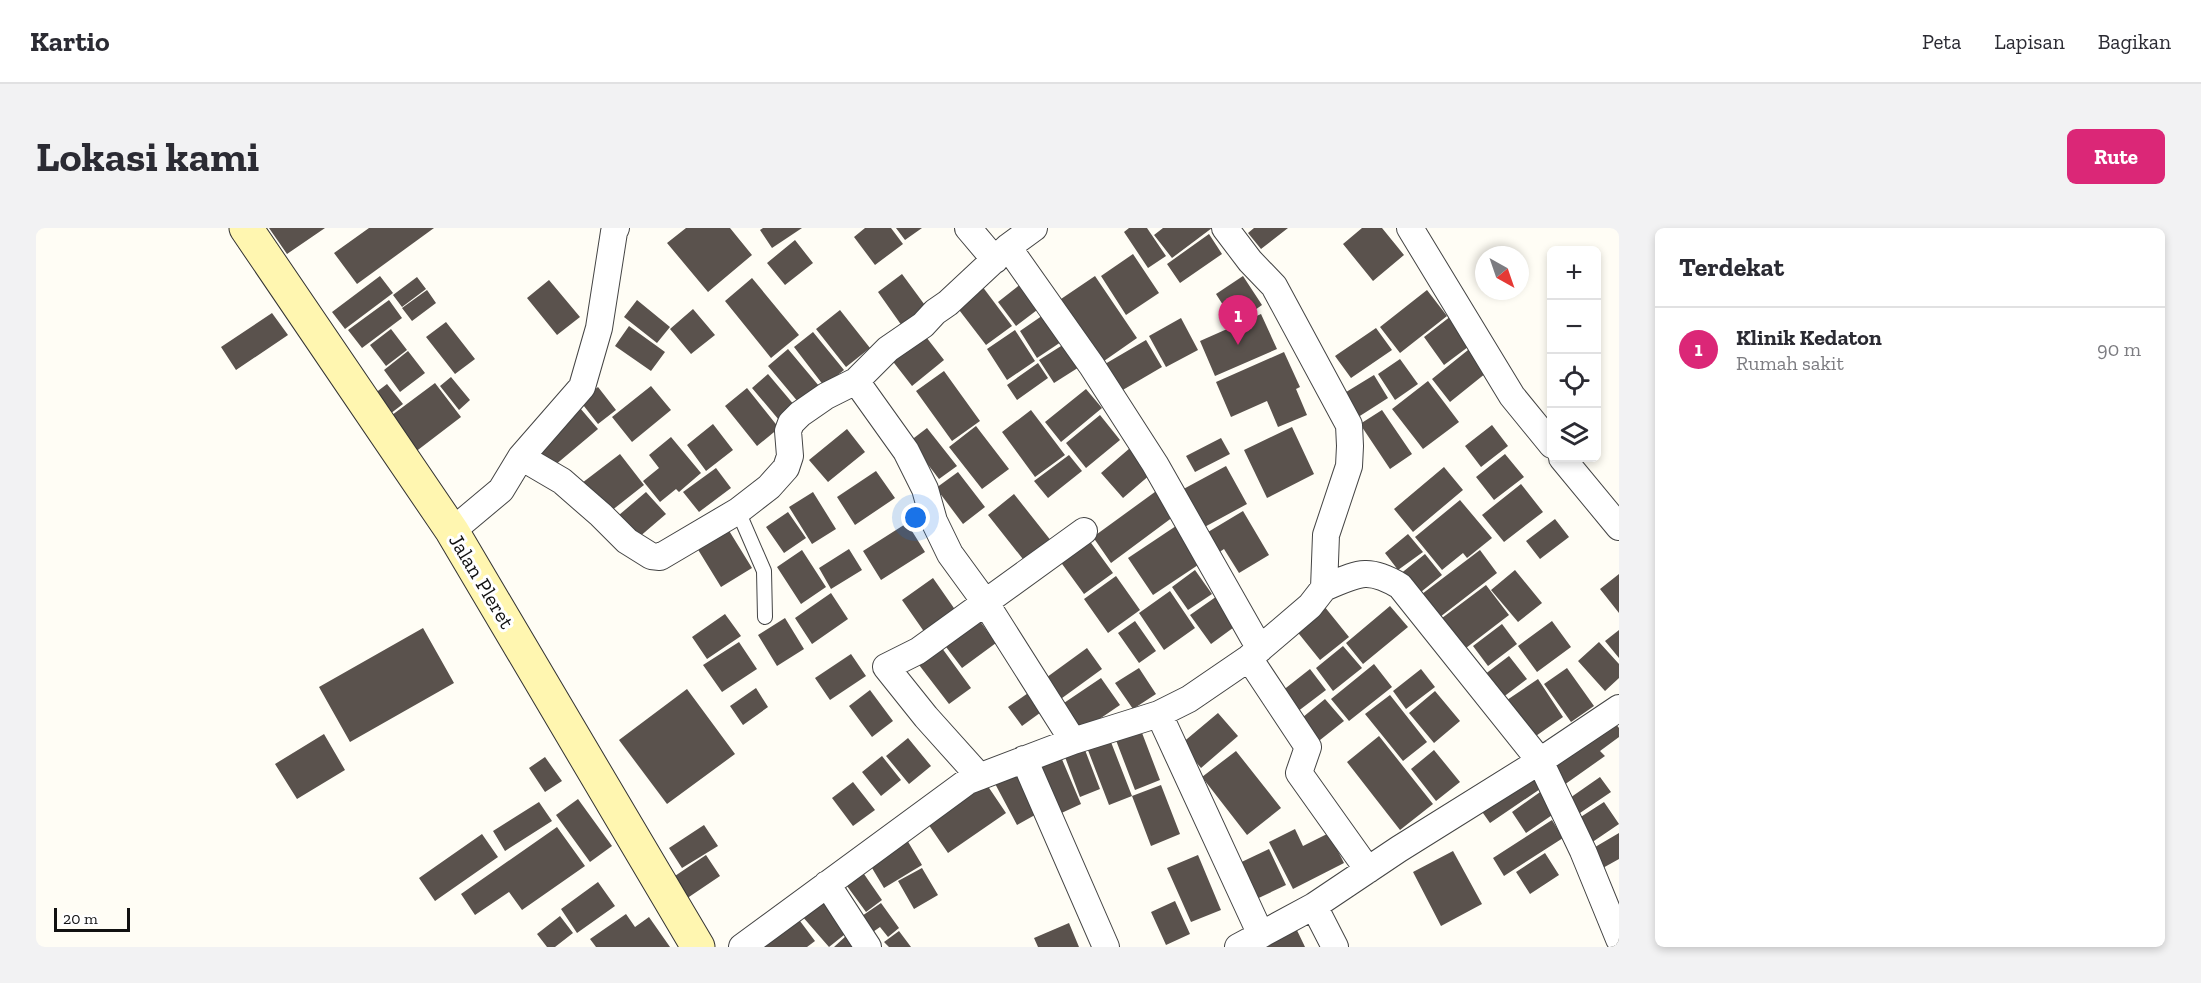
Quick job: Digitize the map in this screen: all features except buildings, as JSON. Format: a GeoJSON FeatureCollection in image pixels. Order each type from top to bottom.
{"type":"FeatureCollection","features":[{"type":"Feature","properties":{"kind":"main road","name":"Jalan Pleret"},"geometry":{"type":"LineString","coordinates":[[246,228],[452,531],[698,947]]}},
{"type":"Feature","properties":{"kind":"street"},"geometry":{"type":"LineString","coordinates":[[452,531],[501,490],[521,457],[582,387],[599,328],[616,228]]}},
{"type":"Feature","properties":{"kind":"street"},"geometry":{"type":"LineString","coordinates":[[968,228],[1002,253],[1092,366],[1155,464],[1254,654],[1308,747],[1309,750],[1299,773],[1368,870]]}},
{"type":"Feature","properties":{"kind":"street"},"geometry":{"type":"LineString","coordinates":[[521,457],[562,482],[601,515],[627,542],[651,556],[660,556],[738,511],[769,487],[786,468],[790,456],[788,431],[791,423],[800,414],[826,396],[856,381],[888,350],[923,325],[1002,253],[1034,228]]}},
{"type":"Feature","properties":{"kind":"street"},"geometry":{"type":"LineString","coordinates":[[1225,228],[1250,261],[1274,286],[1349,425],[1349,466],[1326,535],[1324,588]]}},
{"type":"Feature","properties":{"kind":"street"},"geometry":{"type":"LineString","coordinates":[[1410,228],[1512,396],[1547,440]]}},
{"type":"Feature","properties":{"kind":"street"},"geometry":{"type":"LineString","coordinates":[[856,381],[906,451],[925,489],[934,521],[950,554],[985,602],[1073,741]]}},
{"type":"Feature","properties":{"kind":"street"},"geometry":{"type":"LineString","coordinates":[[1565,462],[1619,527]]}},
{"type":"Feature","properties":{"kind":"street"},"geometry":{"type":"LineString","coordinates":[[980,777],[926,717],[886,667],[918,651],[1084,531]]}},
{"type":"Feature","properties":{"kind":"street"},"geometry":{"type":"LineString","coordinates":[[742,947],[969,781],[1073,741],[1159,714],[1190,699],[1254,654],[1310,606],[1324,588],[1360,573],[1382,575],[1400,586],[1540,761],[1583,851],[1619,939]]}},
{"type":"Feature","properties":{"kind":"street"},"geometry":{"type":"LineString","coordinates":[[1239,947],[1314,906],[1619,708]]}},
{"type":"Feature","properties":{"kind":"street"},"geometry":{"type":"LineString","coordinates":[[1159,714],[1261,935]]}},
{"type":"Feature","properties":{"kind":"street"},"geometry":{"type":"LineString","coordinates":[[1024,759],[1106,947]]}},
{"type":"Feature","properties":{"kind":"street"},"geometry":{"type":"LineString","coordinates":[[827,884],[868,947]]}},
{"type":"Feature","properties":{"kind":"street"},"geometry":{"type":"LineString","coordinates":[[1314,906],[1335,947]]}},
{"type":"Feature","properties":{"kind":"lane"},"geometry":{"type":"LineString","coordinates":[[738,511],[764,571],[765,617]]}},
{"type":"Feature","properties":{"kind":"place","name":"Klinik Kedaton"},"geometry":{"type":"Point","coordinates":[1238,345]}}]}
